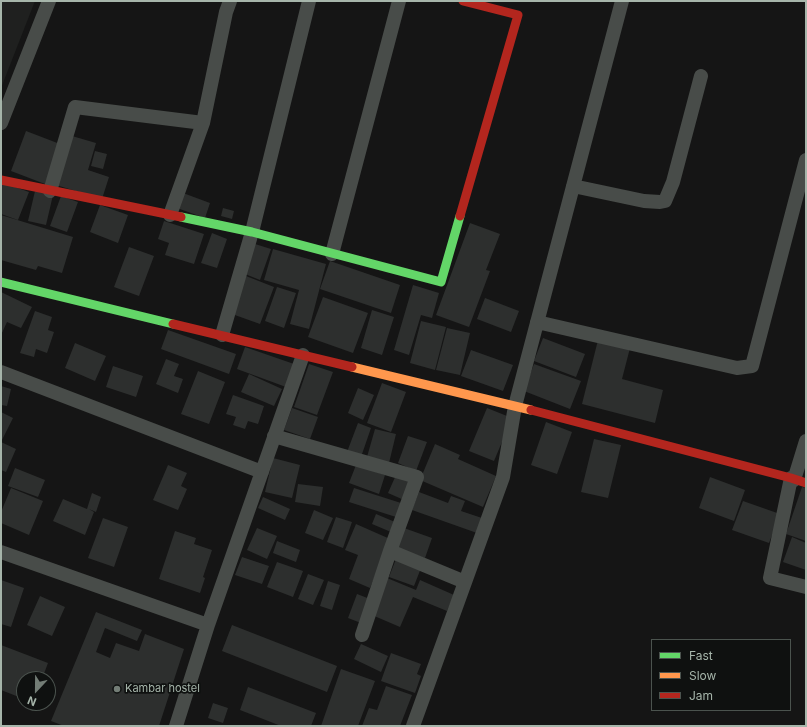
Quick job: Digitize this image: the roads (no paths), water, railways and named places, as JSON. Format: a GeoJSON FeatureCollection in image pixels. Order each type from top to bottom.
{"type":"FeatureCollection","features":[{"type":"Feature","properties":{"kind":"street"},"geometry":{"type":"LineString","coordinates":[[1,122],[49,1]]}},
{"type":"Feature","properties":{"kind":"street"},"geometry":{"type":"LineString","coordinates":[[170,215],[202,123],[226,12],[230,1]]}},
{"type":"Feature","properties":{"kind":"street"},"geometry":{"type":"LineString","coordinates":[[222,336],[252,232],[309,1]]}},
{"type":"Feature","properties":{"kind":"street"},"geometry":{"type":"LineString","coordinates":[[332,254],[400,1]]}},
{"type":"Feature","properties":{"kind":"street"},"geometry":{"type":"LineString","coordinates":[[1,180],[252,232],[441,282],[518,15],[463,1]]}},
{"type":"Feature","properties":{"kind":"street"},"geometry":{"type":"LineString","coordinates":[[413,726],[503,477],[515,406],[622,1]]}},
{"type":"Feature","properties":{"kind":"street"},"geometry":{"type":"LineString","coordinates":[[573,186],[644,201],[665,201],[673,182],[701,76]]}},
{"type":"Feature","properties":{"kind":"street"},"geometry":{"type":"LineString","coordinates":[[50,191],[75,107],[202,123]]}},
{"type":"Feature","properties":{"kind":"street"},"geometry":{"type":"LineString","coordinates":[[537,322],[737,368],[752,366],[806,160]]}},
{"type":"Feature","properties":{"kind":"street"},"geometry":{"type":"LineString","coordinates":[[1,282],[515,406],[797,480]]}},
{"type":"Feature","properties":{"kind":"street"},"geometry":{"type":"LineString","coordinates":[[176,726],[208,625],[303,355]]}},
{"type":"Feature","properties":{"kind":"street"},"geometry":{"type":"LineString","coordinates":[[1,372],[262,472]]}},
{"type":"Feature","properties":{"kind":"street"},"geometry":{"type":"LineString","coordinates":[[274,436],[416,477],[362,635]]}},
{"type":"Feature","properties":{"kind":"street"},"geometry":{"type":"LineString","coordinates":[[806,441],[797,480],[770,578],[806,587]]}},
{"type":"Feature","properties":{"kind":"street"},"geometry":{"type":"LineString","coordinates":[[390,551],[465,582]]}},
{"type":"Feature","properties":{"kind":"street"},"geometry":{"type":"LineString","coordinates":[[1,552],[208,625]]}},
{"type":"Feature","properties":{"kind":"place","name":"Kambar hostel"},"geometry":{"type":"Point","coordinates":[117,689]}}]}
